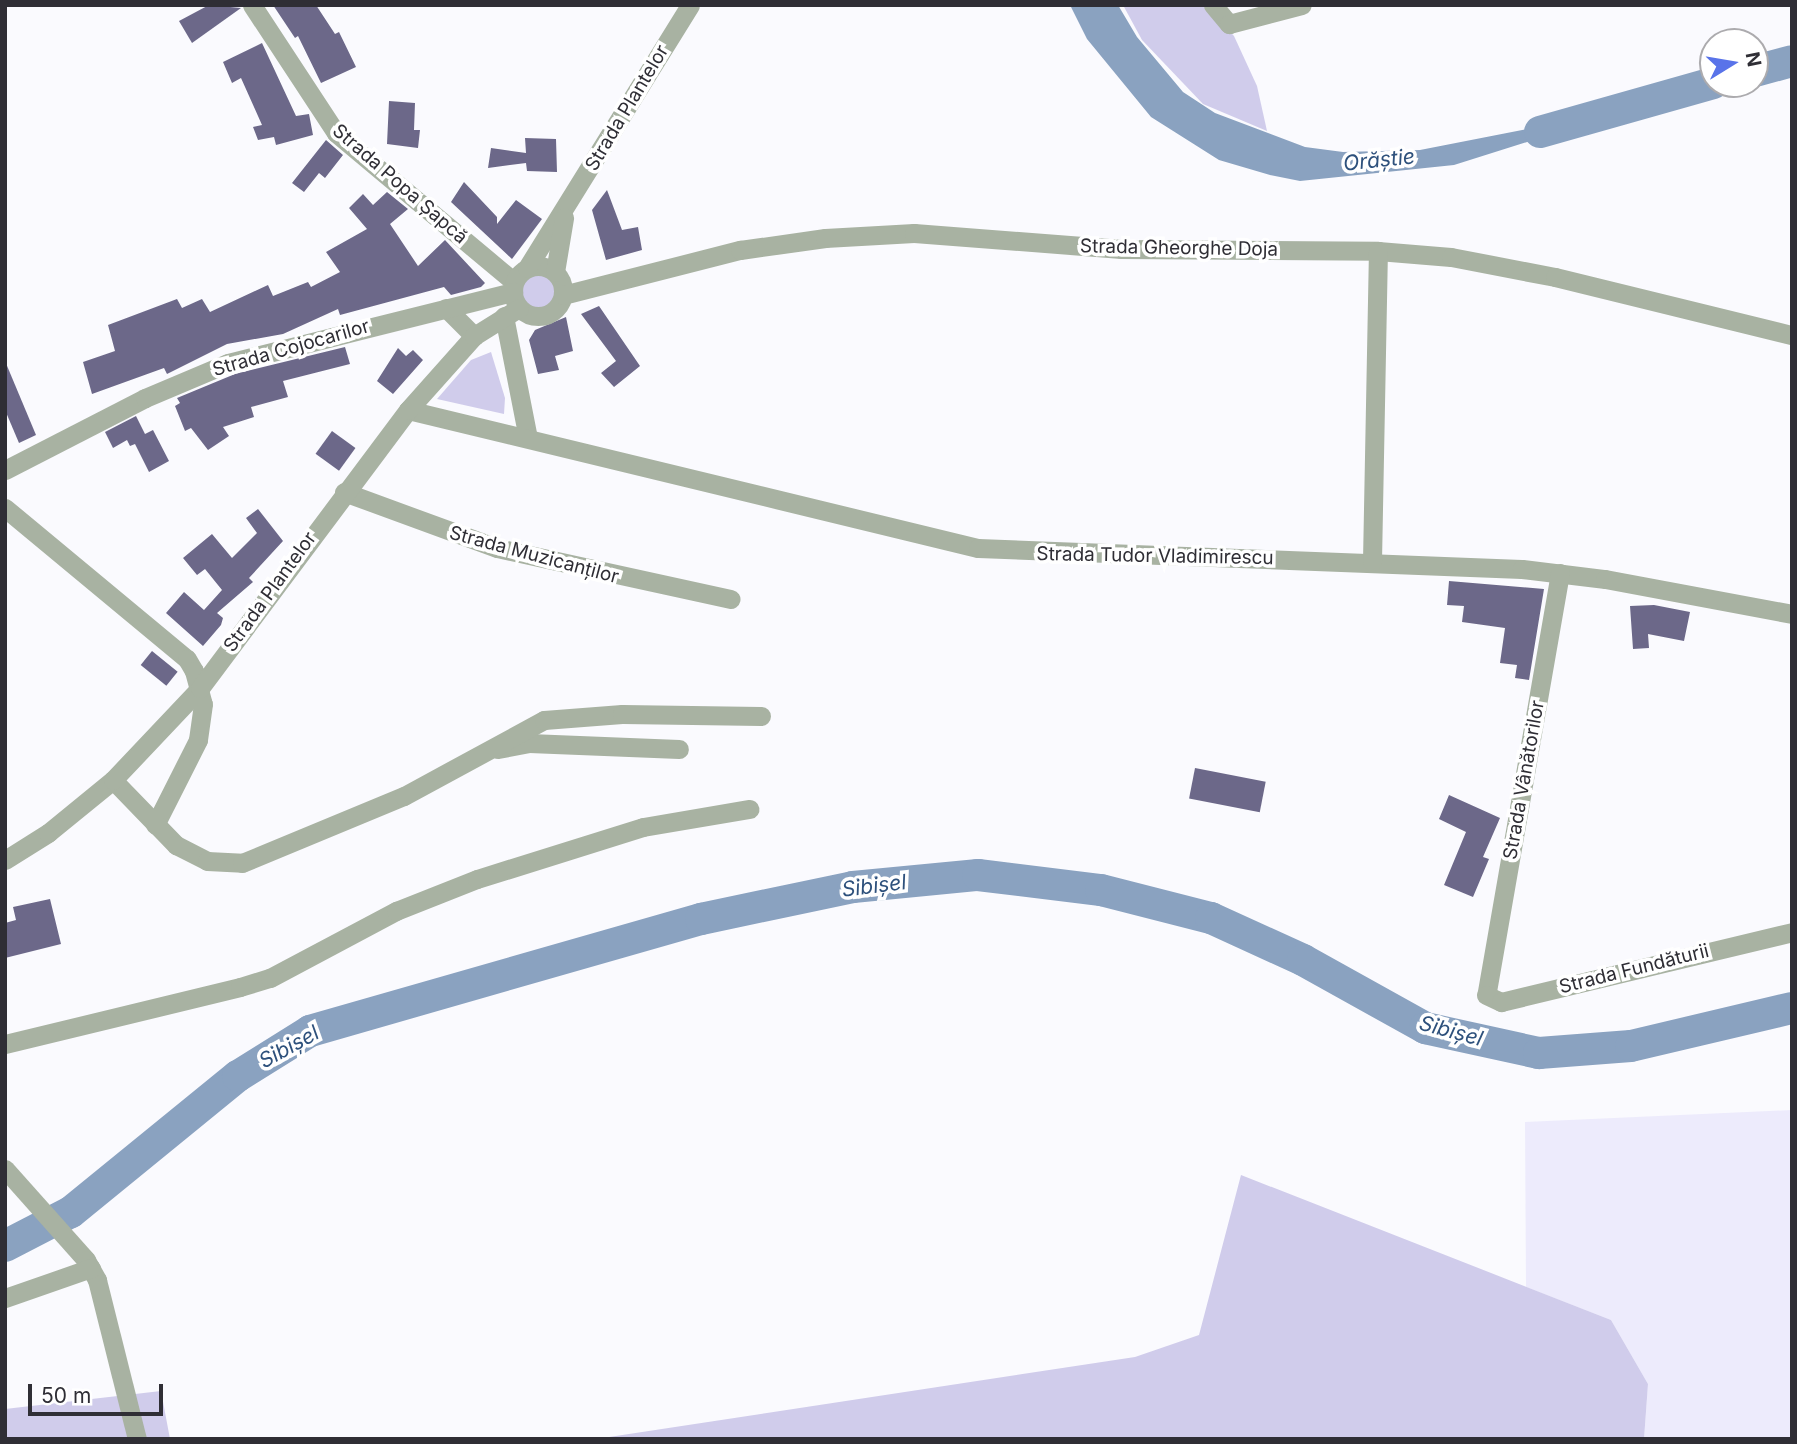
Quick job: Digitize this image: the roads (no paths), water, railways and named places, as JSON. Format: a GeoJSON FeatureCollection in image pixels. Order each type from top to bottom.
{"type":"FeatureCollection","features":[{"type":"Feature","properties":{"kind":"street","name":"Strada Popa Șapcă"},"geometry":{"type":"LineString","coordinates":[[252,5],[336,133],[515,293]]}},
{"type":"Feature","properties":{"kind":"street","name":"Strada Plantelor"},"geometry":{"type":"LineString","coordinates":[[5,860],[113,780],[200,688],[344,492],[408,410],[515,293],[690,5]]}},
{"type":"Feature","properties":{"kind":"street"},"geometry":{"type":"LineString","coordinates":[[1213,5],[1229,24],[1302,5]]}},
{"type":"Feature","properties":{"kind":"street","name":"Strada Plantelor"},"geometry":{"type":"LineString","coordinates":[[555,272],[565,210]]}},
{"type":"Feature","properties":{"kind":"street","name":"Strada Gheorghe Doja"},"geometry":{"type":"LineString","coordinates":[[564,295],[740,250],[871,234],[961,235],[1181,252],[1378,251],[1451,257],[1555,277],[1792,335]]}},
{"type":"Feature","properties":{"kind":"street"},"geometry":{"type":"LineString","coordinates":[[1372,561],[1378,251]]}},
{"type":"Feature","properties":{"kind":"street"},"geometry":{"type":"LineString","coordinates":[[515,293],[541,317],[556,309],[564,295],[555,272],[541,266],[515,293],[528,438]]}},
{"type":"Feature","properties":{"kind":"street","name":"Strada Cojocarilor"},"geometry":{"type":"LineString","coordinates":[[5,470],[145,398],[228,363],[515,293]]}},
{"type":"Feature","properties":{"kind":"street"},"geometry":{"type":"LineString","coordinates":[[446,308],[474,336]]}},
{"type":"Feature","properties":{"kind":"street","name":"Strada Tudor Vladimirescu"},"geometry":{"type":"LineString","coordinates":[[408,410],[978,548],[1078,555],[1372,561],[1560,573],[1792,614]]}},
{"type":"Feature","properties":{"kind":"street","name":"Strada Muzicanților"},"geometry":{"type":"LineString","coordinates":[[344,492],[498,548],[730,599]]}},
{"type":"Feature","properties":{"kind":"street"},"geometry":{"type":"LineString","coordinates":[[5,508],[187,659],[200,688],[203,720],[198,740],[155,825]]}},
{"type":"Feature","properties":{"kind":"street","name":"Strada Vânătorilor"},"geometry":{"type":"LineString","coordinates":[[1487,987],[1560,573]]}},
{"type":"Feature","properties":{"kind":"street"},"geometry":{"type":"LineString","coordinates":[[113,780],[155,825],[190,854],[207,861],[243,863],[404,796],[544,720],[622,714],[761,716]]}},
{"type":"Feature","properties":{"kind":"street"},"geometry":{"type":"LineString","coordinates":[[488,751],[529,743],[678,749]]}},
{"type":"Feature","properties":{"kind":"street"},"geometry":{"type":"LineString","coordinates":[[5,1044],[240,988],[281,973],[396,911],[477,879],[631,830],[749,809]]}},
{"type":"Feature","properties":{"kind":"street","name":"Strada Fundăturii"},"geometry":{"type":"LineString","coordinates":[[1487,987],[1490,1000],[1501,1002],[1792,932]]}},
{"type":"Feature","properties":{"kind":"street"},"geometry":{"type":"LineString","coordinates":[[5,1169],[89,1264],[112,1329],[137,1439]]}},
{"type":"Feature","properties":{"kind":"street"},"geometry":{"type":"LineString","coordinates":[[5,1298],[89,1264]]}},
{"type":"Feature","properties":{"kind":"water"},"geometry":{"type":"Polygon","coordinates":[[[1070,5],[1118,5],[1137,37],[1183,92],[1215,113],[1305,147],[1343,152],[1420,150],[1579,119],[1581,125],[1454,165],[1300,181],[1270,175],[1219,160],[1151,117],[1087,39],[1070,5]]]}},
{"type":"Feature","properties":{"kind":"waterway","name":"Orăștie"},"geometry":{"type":"LineString","coordinates":[[1769,67],[1792,61]]}},
{"type":"Feature","properties":{"kind":"waterway","name":"Orăștie"},"geometry":{"type":"LineString","coordinates":[[1540,132],[1699,87]]}},
{"type":"Feature","properties":{"kind":"waterway","name":"Sibișel"},"geometry":{"type":"LineString","coordinates":[[5,1246],[71,1212],[238,1076],[310,1031],[701,919],[853,887],[978,875],[1101,890],[1211,918],[1303,960],[1425,1028],[1539,1053],[1631,1046],[1792,1008]]}}]}
